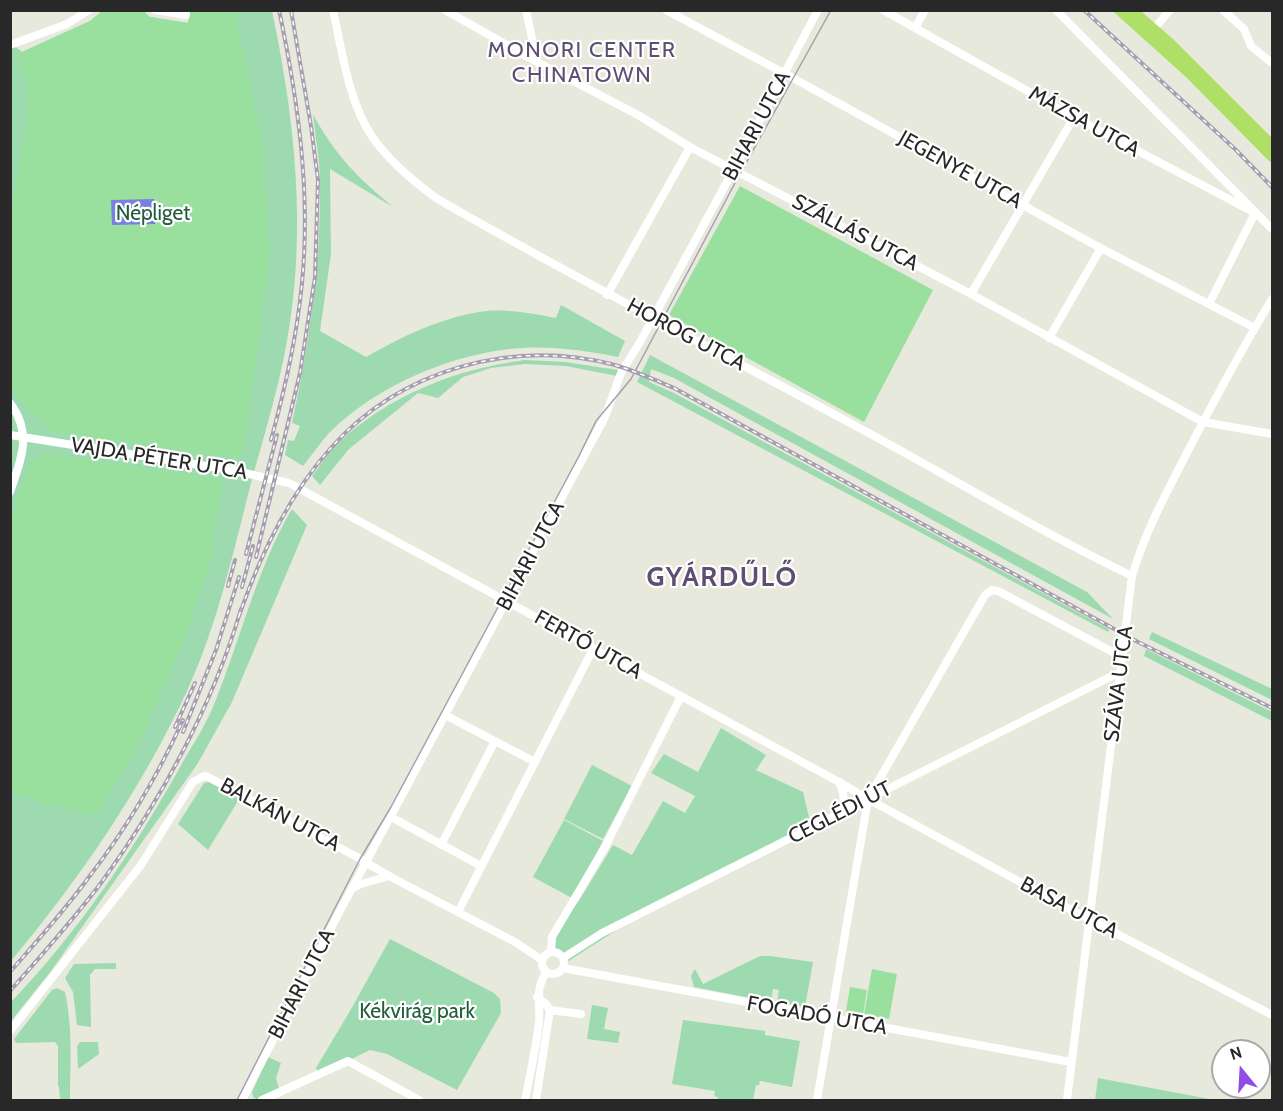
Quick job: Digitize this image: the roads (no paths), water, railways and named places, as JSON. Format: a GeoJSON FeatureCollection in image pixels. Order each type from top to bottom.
{"type":"FeatureCollection","features":[{"type":"Feature","properties":{"kind":"main road"},"geometry":{"type":"LineString","coordinates":[[1125,11],[1152,32],[1272,145]]}},
{"type":"Feature","properties":{"kind":"main road"},"geometry":{"type":"LineString","coordinates":[[1152,32],[1272,157]]}},
{"type":"Feature","properties":{"kind":"street"},"geometry":{"type":"LineString","coordinates":[[10,45],[67,24],[89,10]]}},
{"type":"Feature","properties":{"kind":"street"},"geometry":{"type":"LineString","coordinates":[[155,10],[186,15]]}},
{"type":"Feature","properties":{"kind":"street","name":"HOROG UTCA"},"geometry":{"type":"LineString","coordinates":[[333,10],[350,81],[360,113],[372,136],[411,179],[436,198],[607,295],[654,317],[1087,554],[1132,576]]}},
{"type":"Feature","properties":{"kind":"street","name":"SZÁLLÁS UTCA"},"geometry":{"type":"LineString","coordinates":[[445,10],[638,115],[690,147],[971,294],[1203,422],[1272,434]]}},
{"type":"Feature","properties":{"kind":"street"},"geometry":{"type":"LineString","coordinates":[[526,10],[537,62]]}},
{"type":"Feature","properties":{"kind":"street","name":"JEGENYE UTCA"},"geometry":{"type":"LineString","coordinates":[[666,10],[1023,206],[1255,328]]}},
{"type":"Feature","properties":{"kind":"street","name":"BIHARI UTCA"},"geometry":{"type":"LineString","coordinates":[[242,1101],[353,888],[605,417],[621,373],[654,317],[818,10]]}},
{"type":"Feature","properties":{"kind":"street","name":"MÁZSA UTCA"},"geometry":{"type":"LineString","coordinates":[[883,10],[1074,117],[1255,213]]}},
{"type":"Feature","properties":{"kind":"street"},"geometry":{"type":"LineString","coordinates":[[915,28],[925,10]]}},
{"type":"Feature","properties":{"kind":"street"},"geometry":{"type":"LineString","coordinates":[[1056,10],[1272,229]]}},
{"type":"Feature","properties":{"kind":"street"},"geometry":{"type":"LineString","coordinates":[[1152,32],[1170,10]]}},
{"type":"Feature","properties":{"kind":"street"},"geometry":{"type":"LineString","coordinates":[[1223,10],[1244,29],[1251,46],[1272,63]]}},
{"type":"Feature","properties":{"kind":"street"},"geometry":{"type":"LineString","coordinates":[[971,294],[1074,117]]}},
{"type":"Feature","properties":{"kind":"street"},"geometry":{"type":"LineString","coordinates":[[607,295],[690,147]]}},
{"type":"Feature","properties":{"kind":"street"},"geometry":{"type":"LineString","coordinates":[[1221,196],[1227,185]]}},
{"type":"Feature","properties":{"kind":"street"},"geometry":{"type":"LineString","coordinates":[[1209,304],[1255,213]]}},
{"type":"Feature","properties":{"kind":"street"},"geometry":{"type":"LineString","coordinates":[[1049,338],[1101,248]]}},
{"type":"Feature","properties":{"kind":"street","name":"SZÁVA UTCA"},"geometry":{"type":"LineString","coordinates":[[1067,1101],[1132,576],[1154,516],[1203,422],[1272,299]]}},
{"type":"Feature","properties":{"kind":"street"},"geometry":{"type":"LineString","coordinates":[[10,403],[22,425],[24,437],[23,453],[10,492]]}},
{"type":"Feature","properties":{"kind":"street","name":"VAJDA PÉTER UTCA"},"geometry":{"type":"LineString","coordinates":[[10,435],[254,474],[289,483],[304,490]]}},
{"type":"Feature","properties":{"kind":"street","name":"FERTŐ UTCA"},"geometry":{"type":"LineString","coordinates":[[304,490],[839,782]]}},
{"type":"Feature","properties":{"kind":"street"},"geometry":{"type":"LineString","coordinates":[[817,1101],[868,800],[985,596],[992,590],[998,591],[1122,657]]}},
{"type":"Feature","properties":{"kind":"street"},"geometry":{"type":"LineString","coordinates":[[458,912],[593,649]]}},
{"type":"Feature","properties":{"kind":"street","name":"CEGLÉDI ÚT"},"geometry":{"type":"LineString","coordinates":[[562,958],[602,933],[1120,672]]}},
{"type":"Feature","properties":{"kind":"street"},"geometry":{"type":"LineString","coordinates":[[551,952],[552,936],[605,847],[681,696]]}},
{"type":"Feature","properties":{"kind":"street"},"geometry":{"type":"LineString","coordinates":[[445,715],[535,762]]}},
{"type":"Feature","properties":{"kind":"street"},"geometry":{"type":"LineString","coordinates":[[441,845],[495,741]]}},
{"type":"Feature","properties":{"kind":"street","name":"BALKÁN UTCA"},"geometry":{"type":"LineString","coordinates":[[10,1031],[141,865],[193,783],[200,777],[208,777],[367,862],[389,876],[515,942],[542,960]]}},
{"type":"Feature","properties":{"kind":"street"},"geometry":{"type":"LineString","coordinates":[[839,782],[844,795],[844,803],[839,813]]}},
{"type":"Feature","properties":{"kind":"street","name":"BASA UTCA"},"geometry":{"type":"LineString","coordinates":[[839,782],[1089,920],[1272,1015]]}},
{"type":"Feature","properties":{"kind":"street"},"geometry":{"type":"LineString","coordinates":[[391,817],[481,866]]}},
{"type":"Feature","properties":{"kind":"street"},"geometry":{"type":"LineString","coordinates":[[353,888],[389,876]]}},
{"type":"Feature","properties":{"kind":"street"},"geometry":{"type":"LineString","coordinates":[[551,952],[558,953],[562,958],[563,968],[556,974],[546,972],[542,967],[542,960],[551,952]]}},
{"type":"Feature","properties":{"kind":"street","name":"FOGADÓ UTCA"},"geometry":{"type":"LineString","coordinates":[[563,968],[1071,1062]]}},
{"type":"Feature","properties":{"kind":"street"},"geometry":{"type":"LineString","coordinates":[[525,1101],[539,1020],[537,997],[546,972]]}},
{"type":"Feature","properties":{"kind":"street"},"geometry":{"type":"LineString","coordinates":[[536,1101],[550,1010],[537,997]]}},
{"type":"Feature","properties":{"kind":"street"},"geometry":{"type":"LineString","coordinates":[[550,1010],[581,1014]]}},
{"type":"Feature","properties":{"kind":"street"},"geometry":{"type":"LineString","coordinates":[[262,1101],[348,1061],[419,1101]]}},
{"type":"Feature","properties":{"kind":"water"},"geometry":{"type":"Polygon","coordinates":[[[154,199],[155,224],[112,225],[111,200],[154,199]]]}},
{"type":"Feature","properties":{"kind":"tram line"},"geometry":{"type":"LineString","coordinates":[[237,1100],[360,859],[391,807],[596,421],[631,379],[735,183],[831,10]]}},
{"type":"Feature","properties":{"kind":"railway"},"geometry":{"type":"LineString","coordinates":[[271,440],[294,343],[302,283],[305,215],[297,112],[279,10]]}},
{"type":"Feature","properties":{"kind":"railway"},"geometry":{"type":"LineString","coordinates":[[256,557],[300,373],[315,277],[318,180],[291,10]]}},
{"type":"Feature","properties":{"kind":"railway"},"geometry":{"type":"LineString","coordinates":[[1084,10],[1236,150],[1272,187]]}},
{"type":"Feature","properties":{"kind":"railway"},"geometry":{"type":"LineString","coordinates":[[239,616],[256,572],[288,507],[315,467],[358,421],[390,398],[424,380],[460,367],[498,359],[537,355],[576,358],[615,365],[674,388],[1138,642],[1272,708]]}},
{"type":"Feature","properties":{"kind":"railway"},"geometry":{"type":"LineString","coordinates":[[246,554],[277,435]]}},
{"type":"Feature","properties":{"kind":"railway"},"geometry":{"type":"LineString","coordinates":[[242,587],[253,546]]}},
{"type":"Feature","properties":{"kind":"railway"},"geometry":{"type":"LineString","coordinates":[[228,586],[235,560]]}},
{"type":"Feature","properties":{"kind":"railway"},"geometry":{"type":"LineString","coordinates":[[183,732],[216,650],[239,577]]}},
{"type":"Feature","properties":{"kind":"railway"},"geometry":{"type":"LineString","coordinates":[[10,991],[101,883],[144,820],[200,717],[216,681],[241,609]]}},
{"type":"Feature","properties":{"kind":"railway"},"geometry":{"type":"LineString","coordinates":[[175,727],[195,683]]}},
{"type":"Feature","properties":{"kind":"railway"},"geometry":{"type":"LineString","coordinates":[[10,972],[103,859],[152,781],[183,720]]}},
{"type":"Feature","properties":{"kind":"district","name":"MONORI CENTER CHINATOWN"},"geometry":{"type":"Point","coordinates":[582,64]}},
{"type":"Feature","properties":{"kind":"district","name":"GYÁRDŰLŐ"},"geometry":{"type":"Point","coordinates":[722,578]}},
{"type":"Feature","properties":{"kind":"park label","name":"Népliget"},"geometry":{"type":"Point","coordinates":[153,214]}},
{"type":"Feature","properties":{"kind":"park label","name":"Kékvirág park"},"geometry":{"type":"Point","coordinates":[417,1012]}}]}
